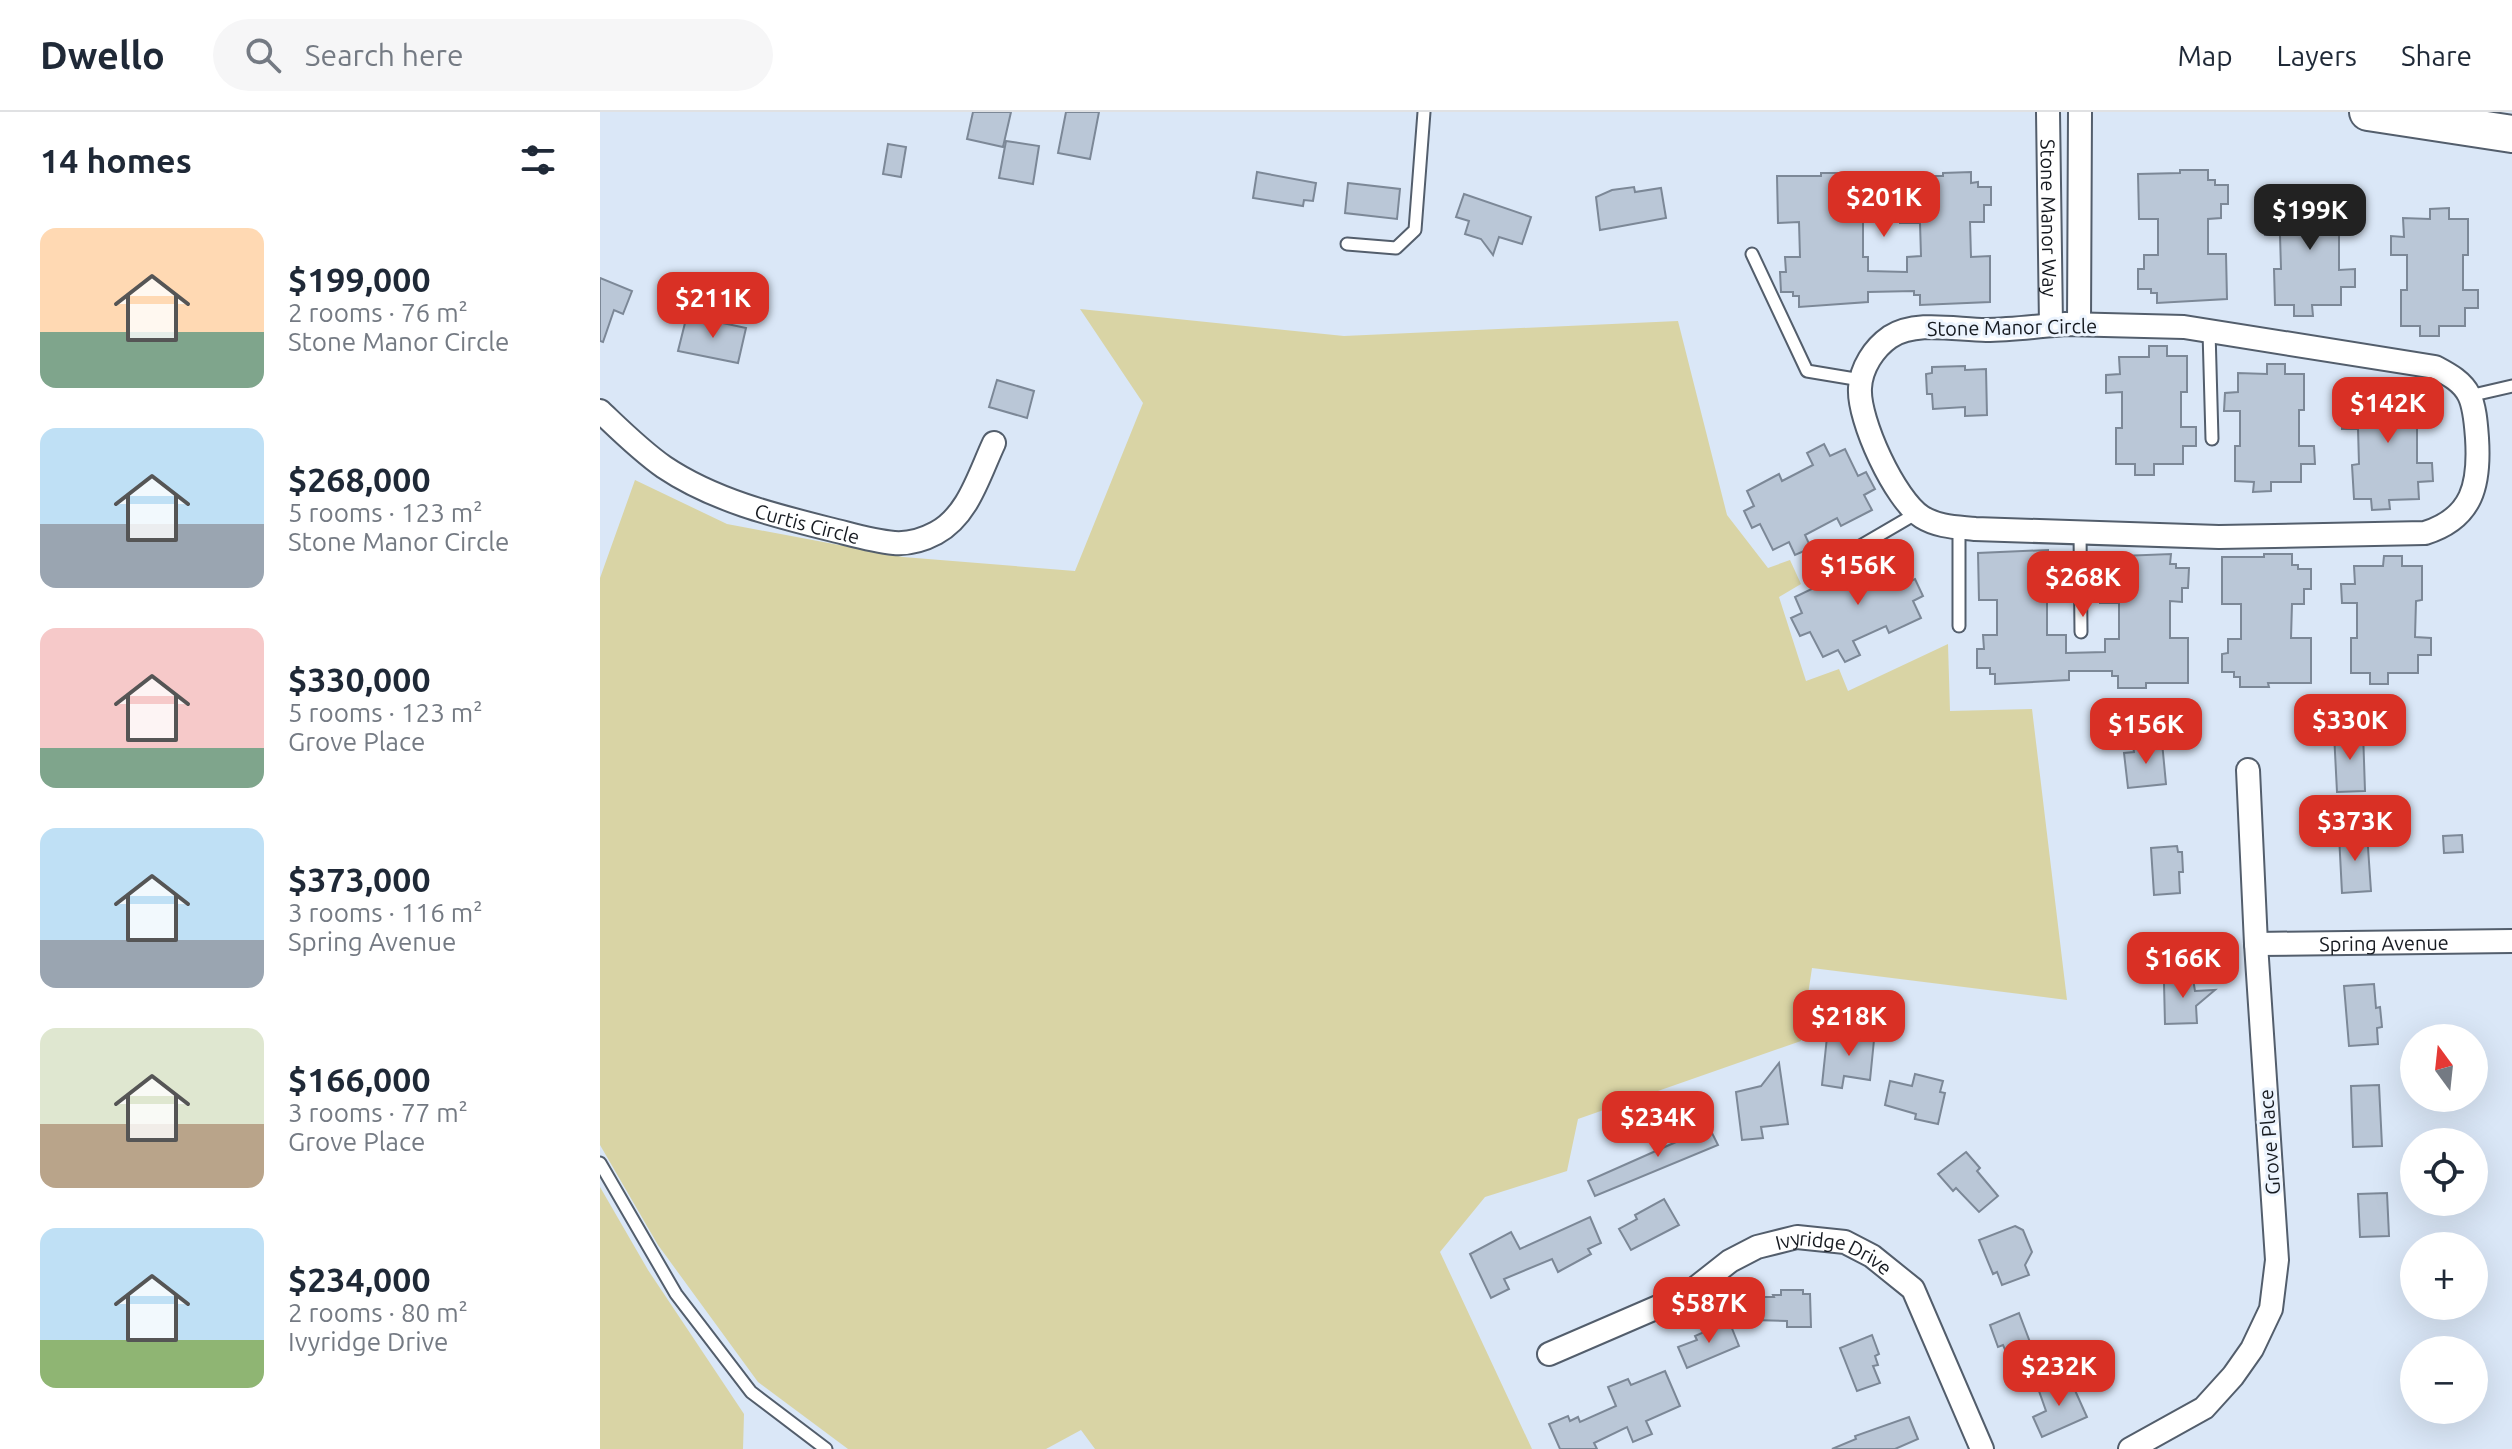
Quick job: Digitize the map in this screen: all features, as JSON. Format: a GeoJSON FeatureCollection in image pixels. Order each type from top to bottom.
{"type":"FeatureCollection","features":[{"type":"Feature","properties":{"kind":"main road"},"geometry":{"type":"LineString","coordinates":[[2368,112],[2470,120],[2512,134]]}},
{"type":"Feature","properties":{"kind":"street","name":"Stone Manor Way"},"geometry":{"type":"LineString","coordinates":[[2048,112],[2051,325]]}},
{"type":"Feature","properties":{"kind":"street","name":"Stone Manor Way"},"geometry":{"type":"LineString","coordinates":[[2079,324],[2080,112]]}},
{"type":"Feature","properties":{"kind":"street","name":"Stone Manor Circle"},"geometry":{"type":"LineString","coordinates":[[1861,380],[1875,350],[1896,335],[1914,330],[1988,330],[2079,324],[2184,327],[2435,367],[2454,377],[2469,396]]}},
{"type":"Feature","properties":{"kind":"street"},"geometry":{"type":"LineString","coordinates":[[1861,380],[1861,405],[1870,433],[1893,482],[1907,504],[1939,524],[2219,537],[2425,533],[2436,530],[2455,518],[2475,490],[2478,457],[2475,420],[2469,396]]}},
{"type":"Feature","properties":{"kind":"street","name":"Curtis Circle"},"geometry":{"type":"LineString","coordinates":[[600,411],[664,467],[697,485],[741,504],[787,518],[896,543],[926,537],[952,522],[965,506],[994,443]]}},
{"type":"Feature","properties":{"kind":"street","name":"Grove Place"},"geometry":{"type":"LineString","coordinates":[[2130,1449],[2204,1408],[2252,1349],[2271,1309],[2277,1260],[2248,770]]}},
{"type":"Feature","properties":{"kind":"street","name":"Spring Avenue"},"geometry":{"type":"LineString","coordinates":[[2256,944],[2512,941]]}},
{"type":"Feature","properties":{"kind":"street","name":"Ivyridge Drive"},"geometry":{"type":"LineString","coordinates":[[1549,1354],[1688,1294],[1730,1261],[1757,1247],[1797,1237],[1845,1242],[1872,1256],[1913,1289],[1982,1449]]}},
{"type":"Feature","properties":{"kind":"lane"},"geometry":{"type":"LineString","coordinates":[[1347,244],[1396,248],[1415,230],[1424,112]]}},
{"type":"Feature","properties":{"kind":"lane"},"geometry":{"type":"LineString","coordinates":[[1752,254],[1807,371],[1861,380]]}},
{"type":"Feature","properties":{"kind":"lane"},"geometry":{"type":"LineString","coordinates":[[2209,331],[2212,439]]}},
{"type":"Feature","properties":{"kind":"lane"},"geometry":{"type":"LineString","coordinates":[[2469,396],[2512,386]]}},
{"type":"Feature","properties":{"kind":"lane"},"geometry":{"type":"LineString","coordinates":[[1833,562],[1917,513]]}},
{"type":"Feature","properties":{"kind":"lane"},"geometry":{"type":"LineString","coordinates":[[1959,527],[1959,626]]}},
{"type":"Feature","properties":{"kind":"lane"},"geometry":{"type":"LineString","coordinates":[[2080,532],[2081,632]]}},
{"type":"Feature","properties":{"kind":"lane"},"geometry":{"type":"LineString","coordinates":[[600,1163],[676,1294],[751,1392],[826,1449]]}},
{"type":"Feature","properties":{"kind":"shaded area"},"geometry":{"type":"Polygon","coordinates":[[[1080,309],[1344,336],[1678,321],[1727,515],[1768,568],[1790,560],[1801,584],[1779,597],[1806,681],[1839,669],[1848,691],[1948,644],[1950,711],[2032,709],[2067,1000],[1812,968],[1801,1041],[1578,1119],[1567,1171],[1485,1197],[1440,1252],[1532,1449],[1095,1449],[1081,1430],[1046,1449],[848,1449],[758,1382],[658,1245],[600,1145],[600,578],[635,480],[727,524],[903,557],[1075,571],[1143,403],[1080,309]]]}},
{"type":"Feature","properties":{"kind":"shaded area"},"geometry":{"type":"Polygon","coordinates":[[[600,1187],[648,1270],[744,1414],[743,1449],[600,1449],[600,1187]]]}},
{"type":"Feature","properties":{"kind":"building"},"geometry":{"type":"Polygon","coordinates":[[[973,112],[1011,112],[1003,147],[967,139],[973,112]]]}},
{"type":"Feature","properties":{"kind":"building"},"geometry":{"type":"Polygon","coordinates":[[[1066,112],[1099,112],[1090,159],[1058,153],[1066,112]]]}},
{"type":"Feature","properties":{"kind":"building"},"geometry":{"type":"Polygon","coordinates":[[[1006,141],[1039,146],[1033,184],[999,178],[1006,141]]]}},
{"type":"Feature","properties":{"kind":"building"},"geometry":{"type":"Polygon","coordinates":[[[888,144],[906,147],[901,177],[883,174],[888,144]]]}},
{"type":"Feature","properties":{"kind":"building"},"geometry":{"type":"Polygon","coordinates":[[[2180,170],[2208,170],[2208,180],[2215,180],[2215,185],[2228,185],[2228,204],[2221,204],[2221,218],[2208,219],[2208,254],[2226,254],[2227,299],[2157,303],[2157,293],[2151,293],[2151,289],[2138,289],[2138,269],[2144,269],[2144,255],[2158,255],[2158,219],[2139,219],[2138,174],[2180,173],[2180,170]]]}},
{"type":"Feature","properties":{"kind":"building"},"geometry":{"type":"Polygon","coordinates":[[[1257,172],[1316,183],[1313,201],[1304,200],[1303,206],[1253,198],[1257,172]]]}},
{"type":"Feature","properties":{"kind":"building"},"geometry":{"type":"Polygon","coordinates":[[[1971,172],[1971,183],[1978,182],[1978,187],[1991,187],[1991,205],[1984,205],[1984,222],[1970,222],[1971,257],[1990,256],[1990,302],[1920,305],[1920,295],[1914,295],[1914,291],[1868,292],[1868,302],[1799,307],[1799,296],[1793,296],[1793,292],[1781,292],[1780,272],[1786,272],[1785,257],[1800,257],[1799,222],[1778,223],[1777,176],[1850,173],[1850,183],[1856,183],[1856,187],[1899,186],[1899,176],[1943,176],[1943,173],[1971,172]],[[1863,208],[1863,257],[1868,257],[1868,271],[1907,272],[1907,257],[1921,256],[1920,223],[1900,223],[1900,209],[1863,208]]]}},
{"type":"Feature","properties":{"kind":"building"},"geometry":{"type":"Polygon","coordinates":[[[1348,183],[1400,189],[1397,219],[1345,213],[1348,183]]]}},
{"type":"Feature","properties":{"kind":"building"},"geometry":{"type":"Polygon","coordinates":[[[1634,187],[1635,192],[1661,188],[1666,218],[1600,230],[1596,197],[1612,190],[1634,187]]]}},
{"type":"Feature","properties":{"kind":"building"},"geometry":{"type":"Polygon","coordinates":[[[2325,187],[2325,198],[2344,197],[2345,234],[2339,234],[2339,270],[2355,269],[2355,287],[2341,287],[2341,305],[2312,305],[2313,316],[2294,316],[2294,305],[2275,305],[2274,269],[2281,269],[2280,235],[2265,235],[2264,217],[2278,217],[2277,198],[2307,198],[2307,188],[2325,187]]]}},
{"type":"Feature","properties":{"kind":"building"},"geometry":{"type":"Polygon","coordinates":[[[1464,194],[1531,217],[1522,244],[1499,237],[1493,255],[1481,239],[1465,234],[1469,221],[1456,217],[1464,194]]]}},
{"type":"Feature","properties":{"kind":"building"},"geometry":{"type":"Polygon","coordinates":[[[2449,208],[2449,219],[2468,219],[2468,255],[2463,255],[2463,290],[2478,290],[2478,308],[2465,308],[2465,326],[2439,326],[2439,336],[2420,336],[2420,326],[2401,326],[2401,290],[2407,290],[2407,255],[2391,255],[2391,236],[2404,237],[2403,218],[2430,219],[2430,209],[2449,208]]]}},
{"type":"Feature","properties":{"kind":"building"},"geometry":{"type":"Polygon","coordinates":[[[600,278],[632,291],[623,314],[614,310],[603,342],[600,341],[600,278]]]}},
{"type":"Feature","properties":{"kind":"building"},"geometry":{"type":"Polygon","coordinates":[[[686,319],[716,326],[718,322],[746,328],[738,363],[678,351],[686,319]]]}},
{"type":"Feature","properties":{"kind":"building"},"geometry":{"type":"Polygon","coordinates":[[[2149,346],[2167,346],[2167,356],[2187,356],[2187,392],[2181,392],[2181,427],[2196,427],[2196,446],[2183,446],[2183,464],[2154,464],[2154,475],[2135,475],[2135,464],[2116,464],[2116,428],[2122,428],[2122,392],[2106,393],[2106,375],[2120,374],[2119,357],[2149,357],[2149,346]]]}},
{"type":"Feature","properties":{"kind":"building"},"geometry":{"type":"Polygon","coordinates":[[[2267,364],[2285,364],[2285,374],[2304,374],[2304,410],[2299,410],[2299,446],[2314,446],[2315,464],[2301,464],[2301,482],[2271,482],[2271,491],[2253,492],[2254,482],[2235,481],[2235,446],[2240,446],[2240,411],[2224,411],[2225,393],[2238,392],[2238,373],[2267,374],[2267,364]]]}},
{"type":"Feature","properties":{"kind":"building"},"geometry":{"type":"Polygon","coordinates":[[[1965,366],[1965,370],[1986,369],[1987,415],[1965,416],[1965,407],[1933,409],[1932,394],[1927,394],[1926,374],[1932,373],[1932,367],[1965,366]]]}},
{"type":"Feature","properties":{"kind":"building"},"geometry":{"type":"Polygon","coordinates":[[[997,380],[1034,391],[1027,418],[989,407],[997,380]]]}},
{"type":"Feature","properties":{"kind":"building"},"geometry":{"type":"Polygon","coordinates":[[[2385,382],[2403,382],[2404,393],[2423,392],[2423,428],[2417,428],[2417,463],[2432,463],[2433,481],[2418,482],[2419,499],[2389,500],[2390,509],[2372,510],[2371,499],[2354,499],[2352,465],[2359,464],[2358,429],[2342,429],[2342,410],[2356,409],[2356,392],[2385,391],[2385,382]]]}},
{"type":"Feature","properties":{"kind":"building"},"geometry":{"type":"Polygon","coordinates":[[[1824,444],[1830,456],[1845,449],[1858,476],[1866,472],[1875,489],[1864,495],[1872,510],[1841,526],[1837,518],[1805,535],[1811,548],[1795,555],[1789,542],[1773,550],[1760,524],[1752,528],[1744,511],[1754,506],[1747,491],[1779,474],[1782,481],[1813,465],[1807,453],[1824,444]]]}},
{"type":"Feature","properties":{"kind":"building"},"geometry":{"type":"Polygon","coordinates":[[[2048,550],[2048,561],[2054,561],[2054,565],[2072,565],[2072,585],[2060,585],[2060,600],[2047,600],[2047,635],[2066,635],[2066,653],[2105,652],[2105,639],[2119,639],[2119,603],[2100,603],[2100,585],[2089,585],[2089,565],[2096,564],[2096,557],[2171,554],[2170,564],[2176,564],[2176,568],[2189,568],[2188,588],[2182,588],[2182,602],[2170,601],[2170,638],[2188,638],[2188,683],[2146,683],[2146,688],[2118,688],[2118,676],[2112,676],[2112,671],[2069,671],[2069,680],[1995,684],[1995,674],[1990,674],[1990,668],[1977,668],[1977,649],[1984,649],[1983,635],[1997,635],[1997,600],[1979,600],[1978,553],[2048,550]]]}},
{"type":"Feature","properties":{"kind":"building"},"geometry":{"type":"Polygon","coordinates":[[[1872,552],[1877,564],[1893,556],[1906,583],[1915,579],[1923,596],[1913,601],[1921,618],[1889,633],[1886,626],[1853,641],[1860,655],[1845,662],[1838,650],[1823,657],[1810,632],[1800,636],[1791,618],[1802,613],[1795,597],[1826,582],[1830,589],[1862,573],[1855,560],[1872,552]]]}},
{"type":"Feature","properties":{"kind":"building"},"geometry":{"type":"Polygon","coordinates":[[[2264,554],[2292,554],[2292,565],[2298,565],[2298,569],[2311,569],[2311,589],[2304,589],[2304,604],[2292,604],[2291,638],[2311,638],[2311,683],[2268,683],[2269,687],[2240,687],[2240,677],[2234,677],[2234,672],[2222,672],[2222,654],[2228,653],[2228,639],[2241,639],[2241,604],[2222,604],[2222,557],[2264,557],[2264,554]]]}},
{"type":"Feature","properties":{"kind":"building"},"geometry":{"type":"Polygon","coordinates":[[[2384,556],[2402,556],[2402,566],[2422,566],[2422,600],[2416,601],[2415,637],[2431,638],[2431,655],[2418,655],[2418,673],[2388,673],[2388,684],[2370,684],[2370,673],[2351,673],[2351,638],[2357,638],[2357,603],[2342,603],[2341,584],[2355,584],[2354,566],[2383,566],[2384,556]]]}},
{"type":"Feature","properties":{"kind":"building"},"geometry":{"type":"Polygon","coordinates":[[[2363,731],[2365,791],[2337,792],[2334,733],[2363,731]]]}},
{"type":"Feature","properties":{"kind":"building"},"geometry":{"type":"Polygon","coordinates":[[[2162,742],[2166,784],[2128,788],[2124,753],[2134,752],[2133,746],[2162,742]]]}},
{"type":"Feature","properties":{"kind":"building"},"geometry":{"type":"Polygon","coordinates":[[[2367,833],[2371,891],[2342,893],[2339,835],[2367,833]]]}},
{"type":"Feature","properties":{"kind":"building"},"geometry":{"type":"Polygon","coordinates":[[[2462,835],[2463,852],[2444,853],[2443,836],[2462,835]]]}},
{"type":"Feature","properties":{"kind":"building"},"geometry":{"type":"Polygon","coordinates":[[[2177,846],[2178,852],[2182,852],[2180,893],[2154,895],[2151,848],[2177,846]]]}},
{"type":"Feature","properties":{"kind":"building"},"geometry":{"type":"Polygon","coordinates":[[[2175,973],[2192,973],[2195,991],[2215,990],[2196,1006],[2197,1023],[2165,1024],[2164,983],[2175,982],[2175,973]]]}},
{"type":"Feature","properties":{"kind":"building"},"geometry":{"type":"Polygon","coordinates":[[[2374,984],[2376,1008],[2380,1007],[2382,1027],[2377,1028],[2378,1044],[2349,1046],[2344,986],[2374,984]]]}},
{"type":"Feature","properties":{"kind":"building"},"geometry":{"type":"Polygon","coordinates":[[[1876,1020],[1870,1080],[1844,1076],[1842,1088],[1822,1085],[1827,1037],[1854,1038],[1876,1020]]]}},
{"type":"Feature","properties":{"kind":"building"},"geometry":{"type":"Polygon","coordinates":[[[1779,1063],[1788,1124],[1761,1127],[1763,1138],[1742,1140],[1736,1092],[1761,1086],[1779,1063]]]}},
{"type":"Feature","properties":{"kind":"building"},"geometry":{"type":"Polygon","coordinates":[[[1915,1074],[1943,1081],[1940,1092],[1945,1093],[1938,1124],[1915,1119],[1916,1114],[1885,1105],[1890,1081],[1912,1086],[1915,1074]]]}},
{"type":"Feature","properties":{"kind":"building"},"geometry":{"type":"Polygon","coordinates":[[[2379,1085],[2382,1146],[2353,1147],[2351,1086],[2379,1085]]]}},
{"type":"Feature","properties":{"kind":"building"},"geometry":{"type":"Polygon","coordinates":[[[1703,1120],[1718,1145],[1595,1196],[1588,1181],[1676,1142],[1687,1135],[1684,1129],[1703,1120]]]}},
{"type":"Feature","properties":{"kind":"building"},"geometry":{"type":"Polygon","coordinates":[[[1966,1152],[1998,1196],[1979,1212],[1938,1174],[1966,1152]]]}},
{"type":"Feature","properties":{"kind":"building"},"geometry":{"type":"Polygon","coordinates":[[[2387,1193],[2389,1236],[2360,1237],[2358,1194],[2387,1193]]]}},
{"type":"Feature","properties":{"kind":"building"},"geometry":{"type":"Polygon","coordinates":[[[1664,1199],[1679,1225],[1631,1250],[1619,1229],[1637,1219],[1635,1215],[1664,1199]]]}},
{"type":"Feature","properties":{"kind":"building"},"geometry":{"type":"Polygon","coordinates":[[[1590,1217],[1601,1243],[1588,1249],[1591,1254],[1558,1272],[1552,1259],[1504,1279],[1509,1289],[1491,1298],[1470,1254],[1511,1232],[1520,1249],[1590,1217]]]}},
{"type":"Feature","properties":{"kind":"building"},"geometry":{"type":"Polygon","coordinates":[[[2015,1226],[2023,1230],[2032,1252],[2025,1265],[2029,1275],[2002,1285],[1997,1272],[1993,1274],[1979,1240],[2015,1226]]]}},
{"type":"Feature","properties":{"kind":"building"},"geometry":{"type":"Polygon","coordinates":[[[1781,1290],[1803,1290],[1803,1294],[1810,1294],[1811,1327],[1787,1327],[1787,1321],[1754,1320],[1753,1297],[1774,1297],[1781,1295],[1781,1290]]]}},
{"type":"Feature","properties":{"kind":"building"},"geometry":{"type":"Polygon","coordinates":[[[2019,1313],[2039,1366],[2016,1374],[2003,1345],[1998,1347],[1990,1325],[2019,1313]]]}},
{"type":"Feature","properties":{"kind":"building"},"geometry":{"type":"Polygon","coordinates":[[[1729,1321],[1739,1346],[1687,1368],[1678,1347],[1729,1321]]]}},
{"type":"Feature","properties":{"kind":"building"},"geometry":{"type":"Polygon","coordinates":[[[1872,1335],[1879,1354],[1875,1356],[1878,1365],[1873,1366],[1880,1383],[1857,1391],[1840,1348],[1872,1335]]]}},
{"type":"Feature","properties":{"kind":"building"},"geometry":{"type":"Polygon","coordinates":[[[1665,1371],[1680,1406],[1646,1421],[1652,1434],[1633,1442],[1627,1427],[1594,1443],[1597,1449],[1560,1449],[1549,1424],[1568,1416],[1570,1421],[1578,1417],[1580,1422],[1616,1406],[1608,1387],[1628,1379],[1631,1385],[1665,1371]]]}},
{"type":"Feature","properties":{"kind":"building"},"geometry":{"type":"Polygon","coordinates":[[[2069,1377],[2087,1417],[2042,1437],[2033,1417],[2046,1411],[2039,1391],[2069,1377]]]}},
{"type":"Feature","properties":{"kind":"building"},"geometry":{"type":"Polygon","coordinates":[[[1909,1417],[1918,1439],[1895,1449],[1832,1449],[1856,1439],[1855,1436],[1909,1417]]]}}]}
